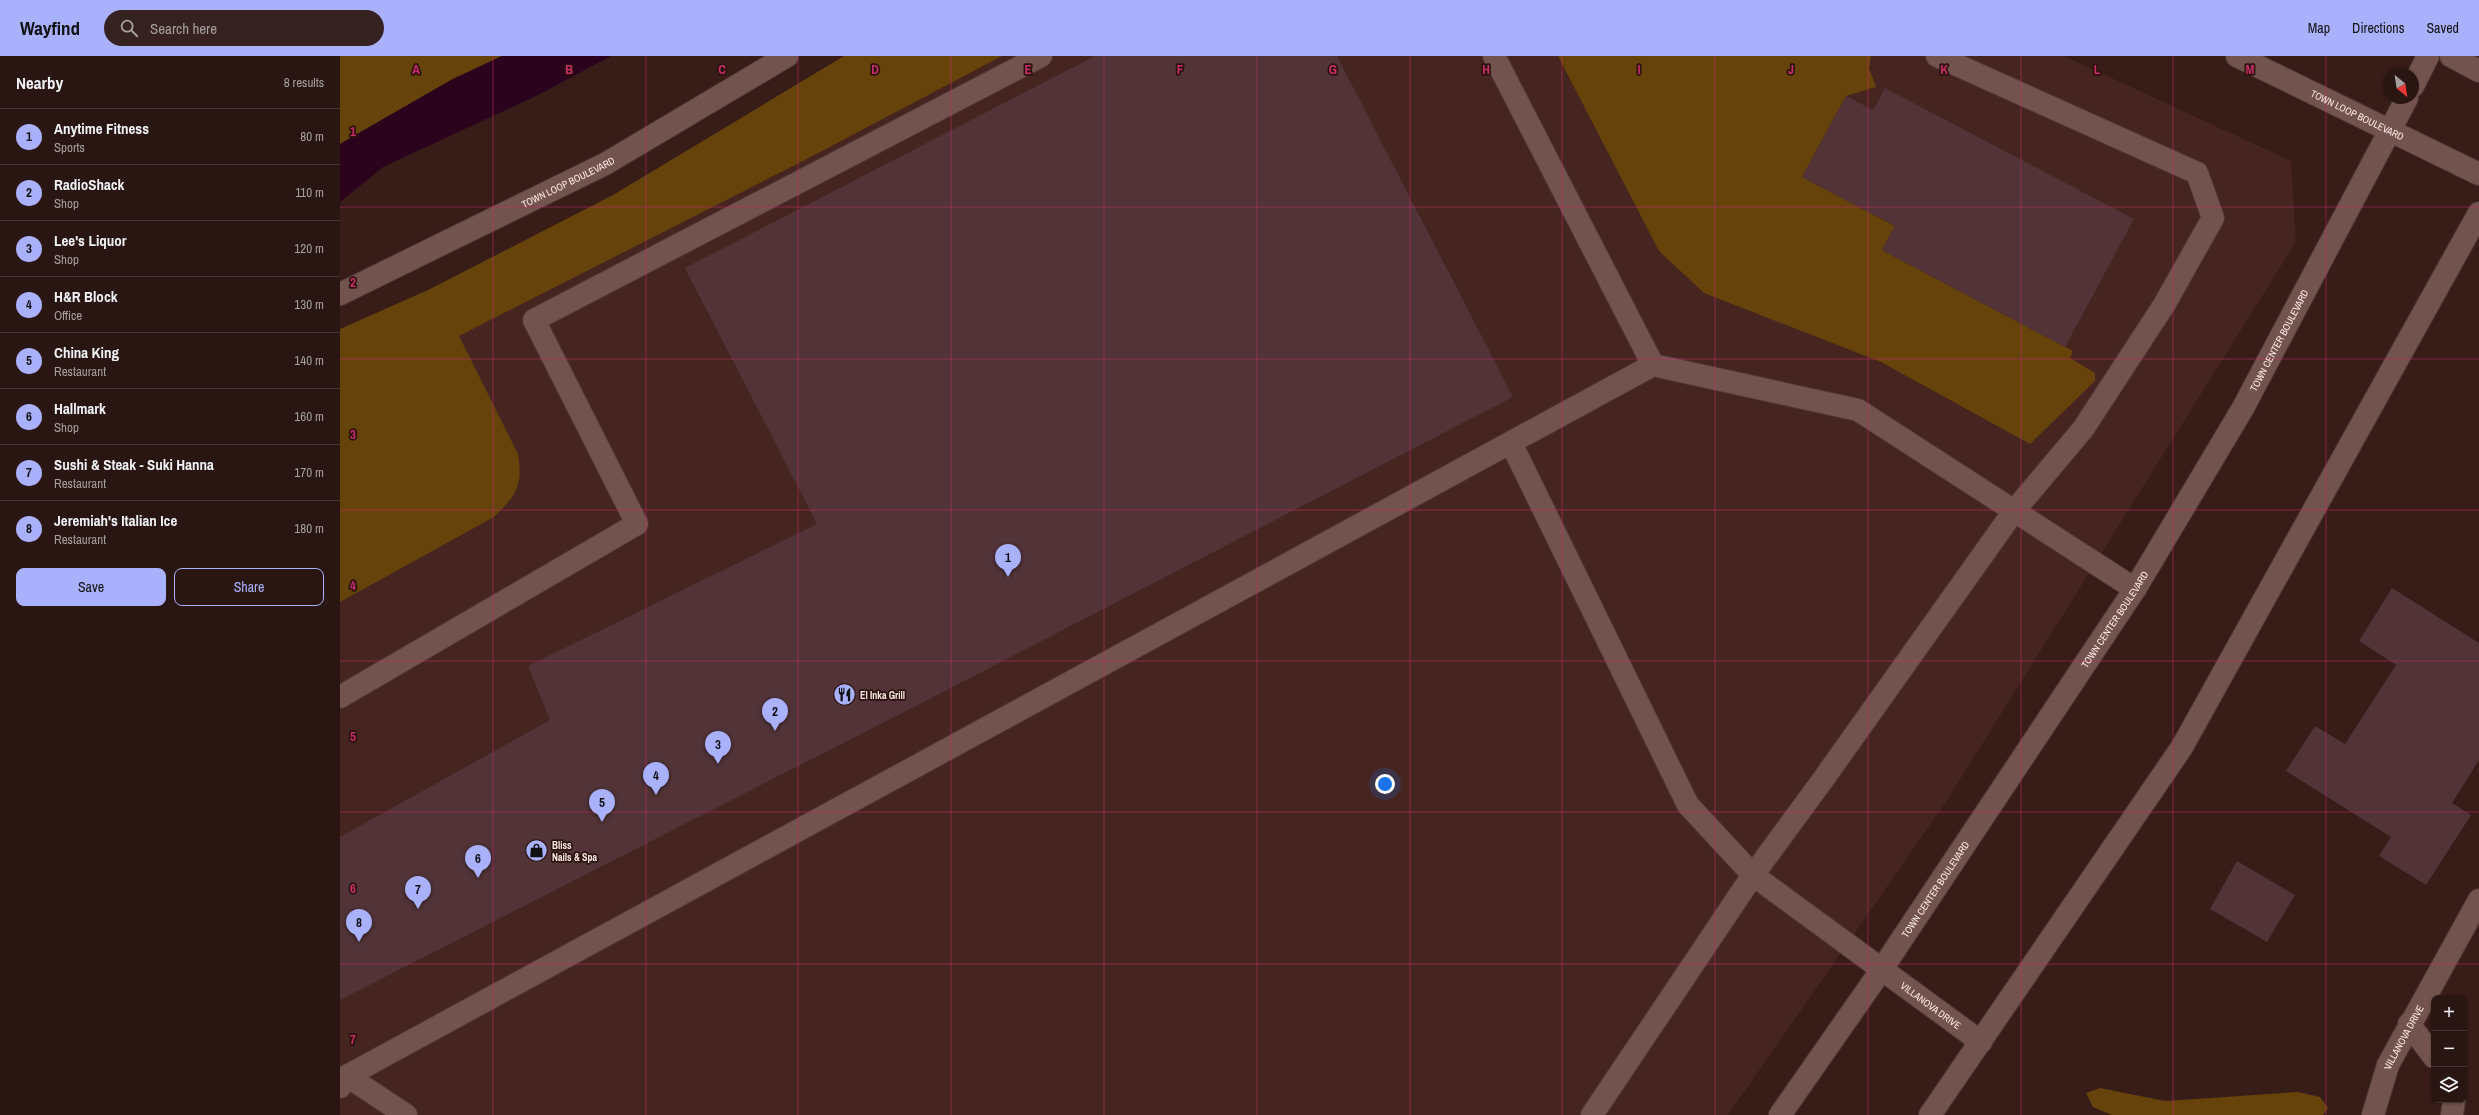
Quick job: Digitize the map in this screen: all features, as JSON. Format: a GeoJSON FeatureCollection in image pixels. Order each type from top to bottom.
{"type":"FeatureCollection","features":[{"type":"Feature","properties":{"kind":"street","name":"TOWN LOOP BOULEVARD"},"geometry":{"type":"LineString","coordinates":[[340,294],[605,164],[787,56]]}},
{"type":"Feature","properties":{"kind":"street"},"geometry":{"type":"LineString","coordinates":[[340,697],[637,524],[534,320],[1041,56]]}},
{"type":"Feature","properties":{"kind":"street"},"geometry":{"type":"LineString","coordinates":[[1494,56],[1653,365]]}},
{"type":"Feature","properties":{"kind":"street"},"geometry":{"type":"LineString","coordinates":[[1592,1115],[1753,875],[1822,781],[2014,511],[2083,429],[2164,305],[2213,218],[2197,173],[1937,56]]}},
{"type":"Feature","properties":{"kind":"street","name":"TOWN LOOP BOULEVARD"},"geometry":{"type":"LineString","coordinates":[[2237,56],[2392,130],[2479,174]]}},
{"type":"Feature","properties":{"kind":"street"},"geometry":{"type":"LineString","coordinates":[[2419,74],[2428,56]]}},
{"type":"Feature","properties":{"kind":"street"},"geometry":{"type":"LineString","coordinates":[[2452,56],[2479,71]]}},
{"type":"Feature","properties":{"kind":"street","name":"TOWN CENTER BOULEVARD"},"geometry":{"type":"LineString","coordinates":[[1780,1115],[1882,968],[2135,589],[2243,408],[2392,130],[2404,104]]}},
{"type":"Feature","properties":{"kind":"street"},"geometry":{"type":"LineString","coordinates":[[1930,1115],[2182,747],[2479,213]]}},
{"type":"Feature","properties":{"kind":"street"},"geometry":{"type":"LineString","coordinates":[[344,1081],[1653,365],[1858,410],[2135,589]]}},
{"type":"Feature","properties":{"kind":"street","name":"VILLANOVA DRIVE"},"geometry":{"type":"LineString","coordinates":[[1511,442],[1688,805],[1753,875],[1981,1042]]}},
{"type":"Feature","properties":{"kind":"street","name":"VILLANOVA DRIVE"},"geometry":{"type":"LineString","coordinates":[[2373,1115],[2388,1065],[2409,1024],[2479,900]]}},
{"type":"Feature","properties":{"kind":"street"},"geometry":{"type":"LineString","coordinates":[[2409,1024],[2431,1053]]}},
{"type":"Feature","properties":{"kind":"street"},"geometry":{"type":"LineString","coordinates":[[344,1081],[406,1115]]}},
{"type":"Feature","properties":{"kind":"street"},"geometry":{"type":"LineString","coordinates":[[2452,1115],[2454,1103]]}},
{"type":"Feature","properties":{"kind":"shaded area"},"geometry":{"type":"Polygon","coordinates":[[[340,56],[502,56],[451,80],[340,144],[340,56]]]}},
{"type":"Feature","properties":{"kind":"shaded area"},"geometry":{"type":"Polygon","coordinates":[[[502,56],[611,56],[540,94],[383,167],[340,202],[340,144],[451,80],[502,56]]]}},
{"type":"Feature","properties":{"kind":"shaded area"},"geometry":{"type":"Polygon","coordinates":[[[844,56],[1002,56],[805,160],[459,336],[518,454],[520,474],[516,489],[508,502],[494,517],[340,602],[340,329],[428,290],[613,195],[844,56]]]}},
{"type":"Feature","properties":{"kind":"shaded area"},"geometry":{"type":"Polygon","coordinates":[[[864,56],[2064,56],[2291,161],[2296,242],[1946,802],[1728,1115],[340,1115],[340,339],[635,195],[864,56]]]}},
{"type":"Feature","properties":{"kind":"shaded area"},"geometry":{"type":"Polygon","coordinates":[[[1558,56],[1871,56],[1869,68],[1876,87],[1846,96],[1802,177],[1895,226],[1882,250],[2073,351],[2070,358],[2095,373],[2095,381],[2030,444],[1881,362],[1704,293],[1659,251],[1558,56]]]}},
{"type":"Feature","properties":{"kind":"shaded area"},"geometry":{"type":"Polygon","coordinates":[[[2100,1088],[2165,1101],[2298,1092],[2320,1097],[2328,1108],[2323,1115],[2112,1115],[2093,1107],[2086,1093],[2100,1088]]]}},
{"type":"Feature","properties":{"kind":"building"},"geometry":{"type":"Polygon","coordinates":[[[1095,56],[1337,56],[1513,397],[912,708],[340,1000],[340,837],[550,720],[528,666],[817,524],[685,268],[1095,56]]]}},
{"type":"Feature","properties":{"kind":"building"},"geometry":{"type":"Polygon","coordinates":[[[1885,88],[2134,219],[2065,347],[1882,250],[1895,226],[1802,177],[1846,96],[1873,110],[1885,88]]]}},
{"type":"Feature","properties":{"kind":"building"},"geometry":{"type":"Polygon","coordinates":[[[2392,588],[2479,643],[2479,760],[2452,803],[2471,815],[2426,885],[2379,856],[2391,837],[2286,771],[2315,726],[2345,744],[2396,665],[2359,641],[2392,588]]]}},
{"type":"Feature","properties":{"kind":"building"},"geometry":{"type":"Polygon","coordinates":[[[2237,861],[2295,895],[2267,942],[2210,909],[2237,861]]]}},
{"type":"Feature","properties":{"kind":"place","name":"Anytime Fitness"},"geometry":{"type":"Point","coordinates":[1008,577]}},
{"type":"Feature","properties":{"kind":"place","name":"El Inka Grill"},"geometry":{"type":"Point","coordinates":[845,695]}},
{"type":"Feature","properties":{"kind":"place","name":"RadioShack"},"geometry":{"type":"Point","coordinates":[775,731]}},
{"type":"Feature","properties":{"kind":"place","name":"Lee's Liquor"},"geometry":{"type":"Point","coordinates":[718,764]}},
{"type":"Feature","properties":{"kind":"place","name":"H&R Block"},"geometry":{"type":"Point","coordinates":[656,795]}},
{"type":"Feature","properties":{"kind":"place","name":"China King"},"geometry":{"type":"Point","coordinates":[602,822]}},
{"type":"Feature","properties":{"kind":"place","name":"Bliss Nails & Spa"},"geometry":{"type":"Point","coordinates":[537,851]}},
{"type":"Feature","properties":{"kind":"place","name":"Hallmark"},"geometry":{"type":"Point","coordinates":[478,878]}},
{"type":"Feature","properties":{"kind":"place","name":"Sushi & Steak - Suki Hanna"},"geometry":{"type":"Point","coordinates":[418,909]}},
{"type":"Feature","properties":{"kind":"place","name":"Jeremiah's Italian Ice"},"geometry":{"type":"Point","coordinates":[359,942]}}]}
